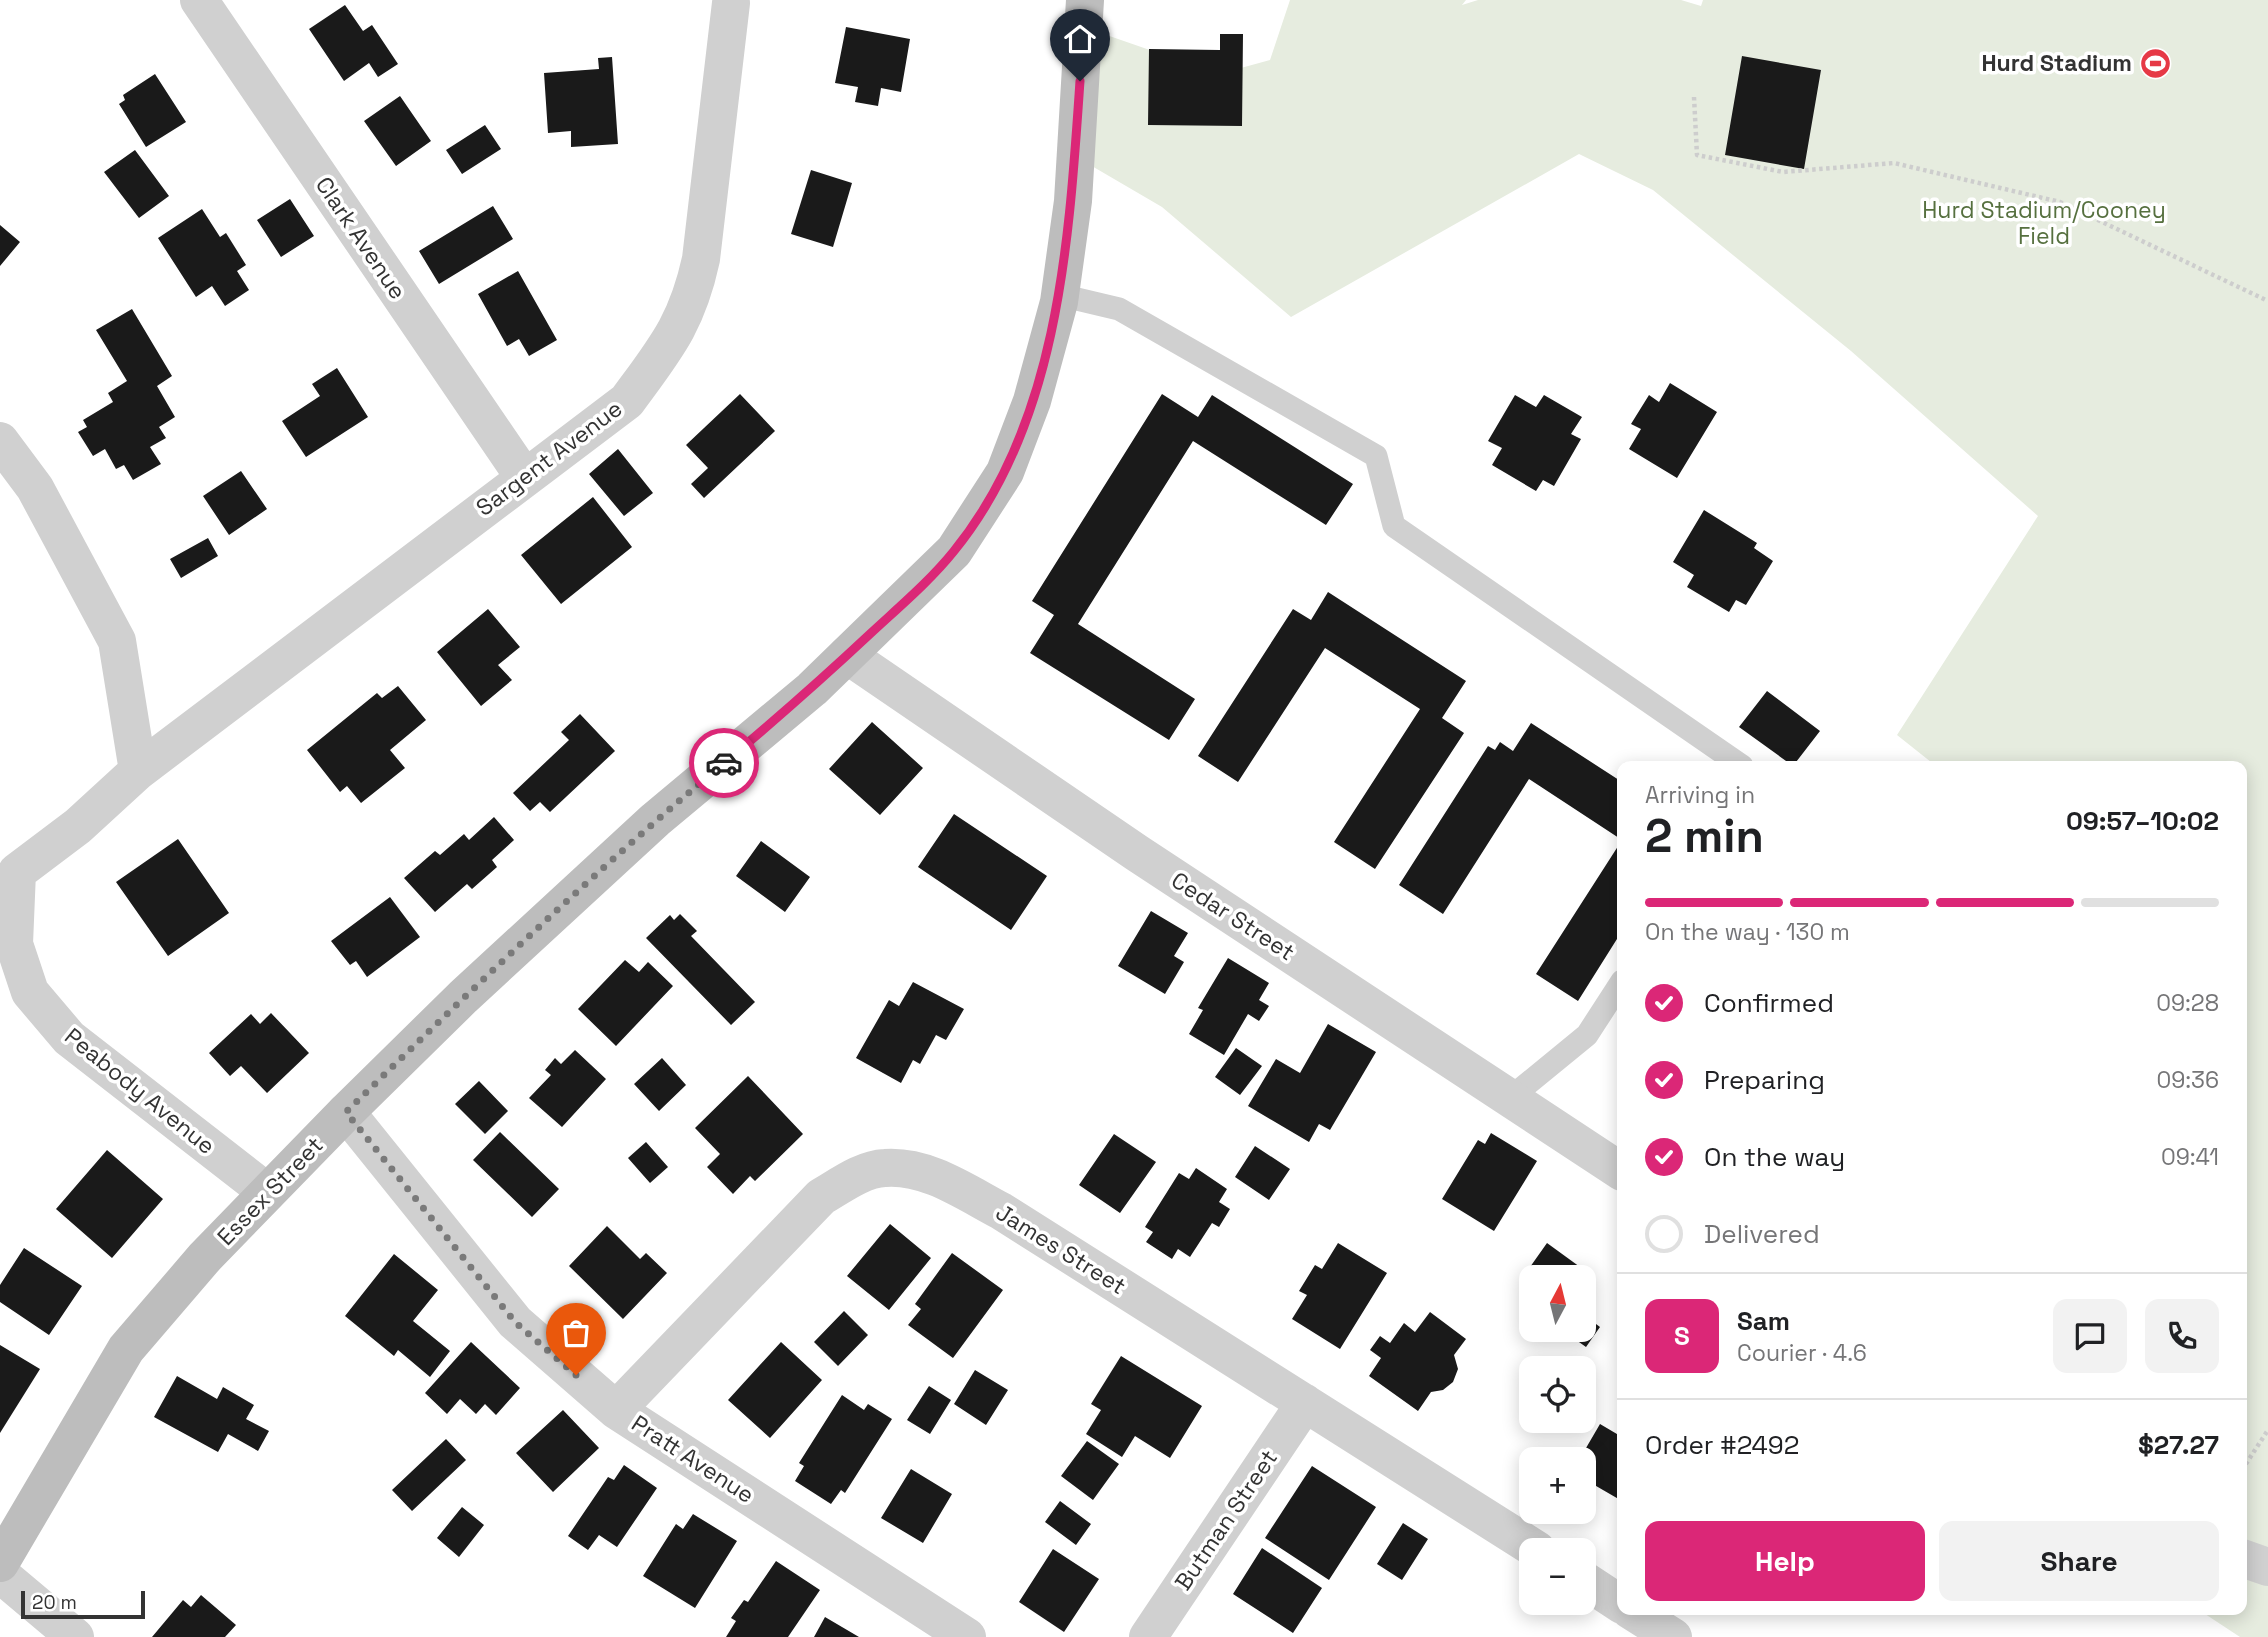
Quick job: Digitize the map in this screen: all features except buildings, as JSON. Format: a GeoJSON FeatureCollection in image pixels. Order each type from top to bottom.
{"type":"FeatureCollection","features":[{"type":"Feature","properties":{"kind":"main road","name":"Essex Street"},"geometry":{"type":"LineString","coordinates":[[0,1563],[126,1349],[205,1257],[346,1112],[463,998],[655,820],[812,689],[954,551],[1005,472],[1032,401],[1060,295],[1073,201],[1085,0]]}},
{"type":"Feature","properties":{"kind":"street","name":"Clark Avenue"},"geometry":{"type":"LineString","coordinates":[[199,0],[524,477]]}},
{"type":"Feature","properties":{"kind":"street","name":"Sargent Avenue"},"geometry":{"type":"LineString","coordinates":[[138,771],[627,401],[677,332],[693,296],[701,259],[731,3]]}},
{"type":"Feature","properties":{"kind":"street"},"geometry":{"type":"LineString","coordinates":[[0,441],[35,488],[117,641],[138,771]]}},
{"type":"Feature","properties":{"kind":"street","name":"Cedar Street"},"geometry":{"type":"LineString","coordinates":[[847,655],[1137,853],[1617,1169]]}},
{"type":"Feature","properties":{"kind":"street","name":"Peabody Avenue"},"geometry":{"type":"LineString","coordinates":[[138,771],[78,826],[9,871],[14,944],[30,992],[69,1038],[267,1192]]}},
{"type":"Feature","properties":{"kind":"street","name":"Pratt Avenue"},"geometry":{"type":"LineString","coordinates":[[346,1112],[515,1322],[616,1410],[967,1637]]}},
{"type":"Feature","properties":{"kind":"street","name":"James Street"},"geometry":{"type":"LineString","coordinates":[[616,1410],[821,1197],[855,1177],[884,1168],[931,1174],[1001,1210],[1519,1539]]}},
{"type":"Feature","properties":{"kind":"street","name":"Butman Street"},"geometry":{"type":"LineString","coordinates":[[1147,1637],[1305,1403]]}},
{"type":"Feature","properties":{"kind":"street"},"geometry":{"type":"LineString","coordinates":[[2247,1560],[2268,1567]]}},
{"type":"Feature","properties":{"kind":"street"},"geometry":{"type":"LineString","coordinates":[[0,1574],[75,1637]]}},
{"type":"Feature","properties":{"kind":"street"},"geometry":{"type":"LineString","coordinates":[[1596,1588],[1617,1602]]}},
{"type":"Feature","properties":{"kind":"street"},"geometry":{"type":"LineString","coordinates":[[1638,1615],[1673,1637]]}},
{"type":"Feature","properties":{"kind":"lane"},"geometry":{"type":"LineString","coordinates":[[1060,295],[1119,309],[1376,456],[1394,526],[1735,761]]}},
{"type":"Feature","properties":{"kind":"lane"},"geometry":{"type":"LineString","coordinates":[[1510,1098],[1587,1035],[1617,989]]}},
{"type":"Feature","properties":{"kind":"path"},"geometry":{"type":"LineString","coordinates":[[1694,97],[1697,155],[1783,172],[1894,163],[2060,202],[2268,301]]}},
{"type":"Feature","properties":{"kind":"path"},"geometry":{"type":"LineString","coordinates":[[2247,1462],[2268,1430]]}},
{"type":"Feature","properties":{"kind":"green space","name":"Hurd Stadium/Cooney Field"},"geometry":{"type":"Polygon","coordinates":[[[1290,0],[1466,0],[1462,5],[1478,0],[1681,0],[1701,6],[1703,0],[2268,0],[2268,1637],[2240,1637],[2207,1615],[2247,1615],[2247,761],[1930,761],[1897,735],[2038,516],[1851,351],[1653,190],[1579,154],[1291,317],[1162,207],[1073,155],[1095,31],[1219,74],[1270,60],[1290,0]]]}},
{"type":"Feature","properties":{"kind":"way so far"},"geometry":{"type":"LineString","coordinates":[[576,1375],[515,1322],[346,1112],[463,998],[655,820],[724,763]]}},
{"type":"Feature","properties":{"kind":"place","name":"Hurd Stadium"},"geometry":{"type":"Point","coordinates":[2155,63]}},
{"type":"Feature","properties":{"kind":"route"},"geometry":{"type":"LineString","coordinates":[[724,763],[812,689],[954,551],[1005,472],[1032,401],[1059,302],[1073,201],[1080,81]]}}]}
